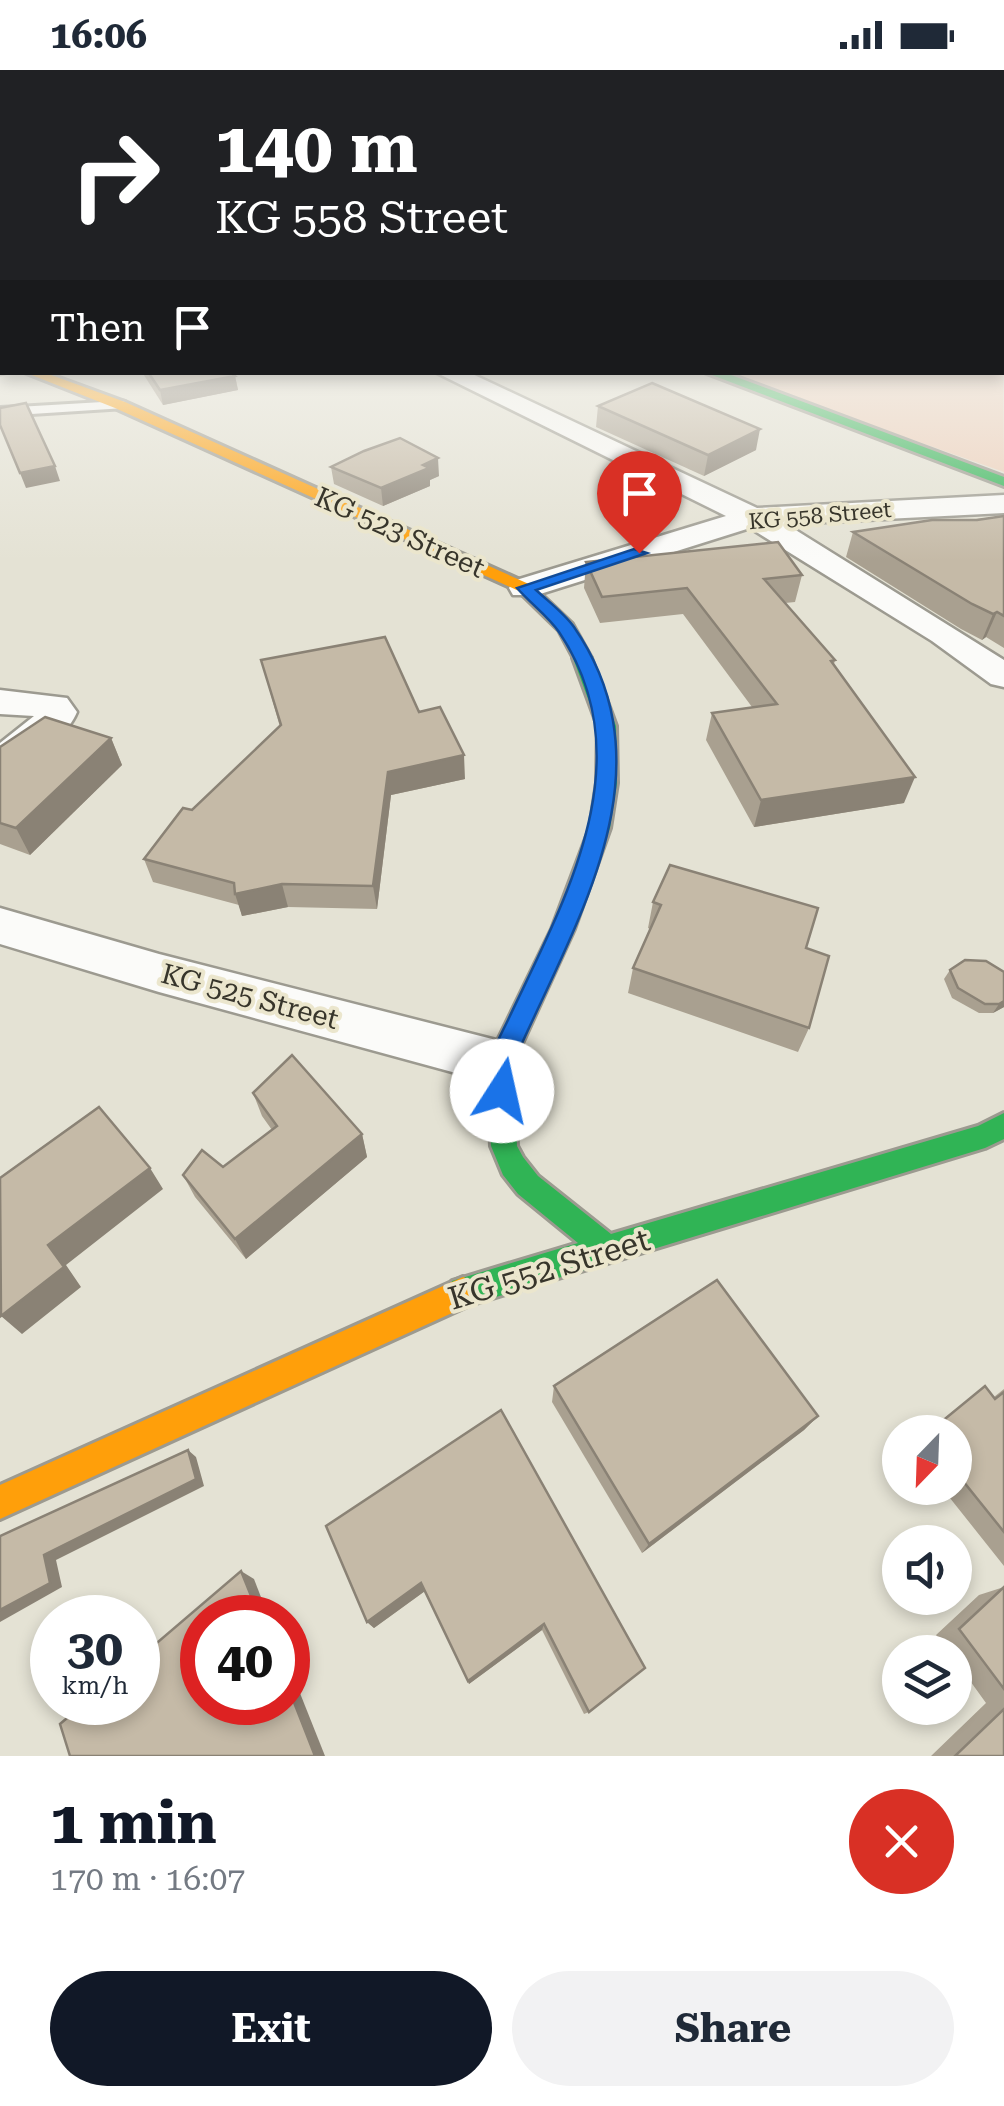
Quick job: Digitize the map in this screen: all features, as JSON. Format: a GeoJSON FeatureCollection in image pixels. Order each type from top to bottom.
{"type":"FeatureCollection","features":[{"type":"Feature","properties":{"kind":"street","name":"KG 523 Street"},"geometry":{"type":"LineString","coordinates":[[116,404],[525,588],[566,628],[592,678],[608,726],[608,783],[600,828],[562,929],[500,1063],[504,1146],[528,1185],[609,1250]]}},
{"type":"Feature","properties":{"kind":"street"},"geometry":{"type":"LineString","coordinates":[[513,404],[753,518],[944,634],[1004,676]]}},
{"type":"Feature","properties":{"kind":"street"},"geometry":{"type":"LineString","coordinates":[[795,404],[1004,482]]}},
{"type":"Feature","properties":{"kind":"street","name":"KG 558 Street"},"geometry":{"type":"LineString","coordinates":[[525,588],[753,518],[1004,504]]}},
{"type":"Feature","properties":{"kind":"street"},"geometry":{"type":"LineString","coordinates":[[0,702],[42,703],[54,706],[58,712],[56,718],[0,762]]}},
{"type":"Feature","properties":{"kind":"street","name":"KG 525 Street"},"geometry":{"type":"LineString","coordinates":[[0,926],[500,1063]]}},
{"type":"Feature","properties":{"kind":"street","name":"KG 552 Street"},"geometry":{"type":"LineString","coordinates":[[0,1502],[470,1289],[984,1136],[1004,1126]]}},
{"type":"Feature","properties":{"kind":"lane"},"geometry":{"type":"LineString","coordinates":[[0,412],[120,405]]}},
{"type":"Feature","properties":{"kind":"shaded area"},"geometry":{"type":"Polygon","coordinates":[[[810,404],[1003,404],[1004,472],[810,404]]]}},
{"type":"Feature","properties":{"kind":"building"},"geometry":{"type":"Polygon","coordinates":[[[26,404],[55,466],[20,473],[0,425],[0,408],[26,404]]]}},
{"type":"Feature","properties":{"kind":"building"},"geometry":{"type":"Polygon","coordinates":[[[701,404],[760,429],[708,455],[598,406],[701,404]]]}},
{"type":"Feature","properties":{"kind":"building"},"geometry":{"type":"Polygon","coordinates":[[[400,438],[438,458],[423,465],[429,468],[381,488],[331,467],[364,451],[400,438]]]}},
{"type":"Feature","properties":{"kind":"building"},"geometry":{"type":"Polygon","coordinates":[[[1004,516],[1004,616],[972,604],[853,532],[932,520],[1004,516]]]}},
{"type":"Feature","properties":{"kind":"building"},"geometry":{"type":"Polygon","coordinates":[[[778,542],[802,575],[764,579],[835,660],[831,661],[915,777],[761,800],[712,713],[777,704],[687,588],[602,597],[586,562],[778,542]]]}},
{"type":"Feature","properties":{"kind":"building"},"geometry":{"type":"Polygon","coordinates":[[[385,637],[419,712],[440,707],[464,755],[388,772],[373,886],[282,884],[235,894],[234,883],[144,859],[183,808],[192,810],[281,725],[261,660],[385,637]]]}},
{"type":"Feature","properties":{"kind":"building"},"geometry":{"type":"Polygon","coordinates":[[[45,717],[111,738],[16,828],[0,823],[0,747],[45,717]]]}},
{"type":"Feature","properties":{"kind":"building"},"geometry":{"type":"Polygon","coordinates":[[[670,865],[818,908],[806,948],[829,956],[809,1028],[633,968],[661,905],[653,902],[670,865]]]}},
{"type":"Feature","properties":{"kind":"building"},"geometry":{"type":"Polygon","coordinates":[[[965,960],[986,961],[1004,972],[1004,1001],[985,1004],[958,988],[950,970],[965,960]]]}},
{"type":"Feature","properties":{"kind":"building"},"geometry":{"type":"Polygon","coordinates":[[[292,1055],[362,1134],[235,1239],[183,1175],[202,1150],[223,1167],[277,1126],[253,1093],[292,1055]]]}},
{"type":"Feature","properties":{"kind":"building"},"geometry":{"type":"Polygon","coordinates":[[[99,1107],[150,1168],[48,1245],[64,1267],[1,1316],[0,1178],[99,1107]]]}},
{"type":"Feature","properties":{"kind":"building"},"geometry":{"type":"Polygon","coordinates":[[[717,1280],[818,1416],[649,1544],[554,1386],[717,1280]]]}},
{"type":"Feature","properties":{"kind":"building"},"geometry":{"type":"Polygon","coordinates":[[[985,1386],[995,1399],[1004,1392],[1004,1532],[972,1492],[972,1415],[950,1415],[985,1386]]]}},
{"type":"Feature","properties":{"kind":"building"},"geometry":{"type":"Polygon","coordinates":[[[501,1410],[645,1668],[589,1712],[544,1624],[468,1681],[421,1583],[367,1622],[326,1526],[501,1410]]]}},
{"type":"Feature","properties":{"kind":"building"},"geometry":{"type":"Polygon","coordinates":[[[188,1450],[196,1479],[44,1555],[50,1583],[0,1610],[0,1536],[188,1450]]]}},
{"type":"Feature","properties":{"kind":"building"},"geometry":{"type":"Polygon","coordinates":[[[241,1571],[251,1595],[213,1595],[241,1571]]]}},
{"type":"Feature","properties":{"kind":"building"},"geometry":{"type":"Polygon","coordinates":[[[1004,1587],[1004,1689],[972,1646],[972,1635],[964,1635],[959,1629],[1004,1587]]]}},
{"type":"Feature","properties":{"kind":"building"},"geometry":{"type":"Polygon","coordinates":[[[180,1623],[180,1725],[303,1725],[315,1756],[70,1756],[60,1725],[160,1725],[160,1640],[180,1623]]]}},
{"type":"Feature","properties":{"kind":"building"},"geometry":{"type":"Polygon","coordinates":[[[1004,1709],[1004,1756],[955,1756],[1004,1709]]]}},
{"type":"Feature","properties":{"kind":"traffic: fast"},"geometry":{"type":"LineString","coordinates":[[795,404],[1004,482]]}},
{"type":"Feature","properties":{"kind":"traffic: fast"},"geometry":{"type":"LineString","coordinates":[[582,658],[607,726],[607,783],[600,828],[563,929],[500,1063],[504,1146],[513,1166],[528,1185],[609,1250]]}},
{"type":"Feature","properties":{"kind":"traffic: fast"},"geometry":{"type":"LineString","coordinates":[[463,1292],[985,1136],[1004,1125]]}},
{"type":"Feature","properties":{"kind":"traffic: slow"},"geometry":{"type":"LineString","coordinates":[[116,404],[525,588],[566,628],[582,658]]}},
{"type":"Feature","properties":{"kind":"traffic: slow"},"geometry":{"type":"LineString","coordinates":[[0,1502],[463,1292]]}},
{"type":"Feature","properties":{"kind":"route"},"geometry":{"type":"LineString","coordinates":[[502,1091],[500,1063],[562,929],[600,828],[608,783],[608,726],[592,678],[566,628],[525,588],[639,553]]}}]}
